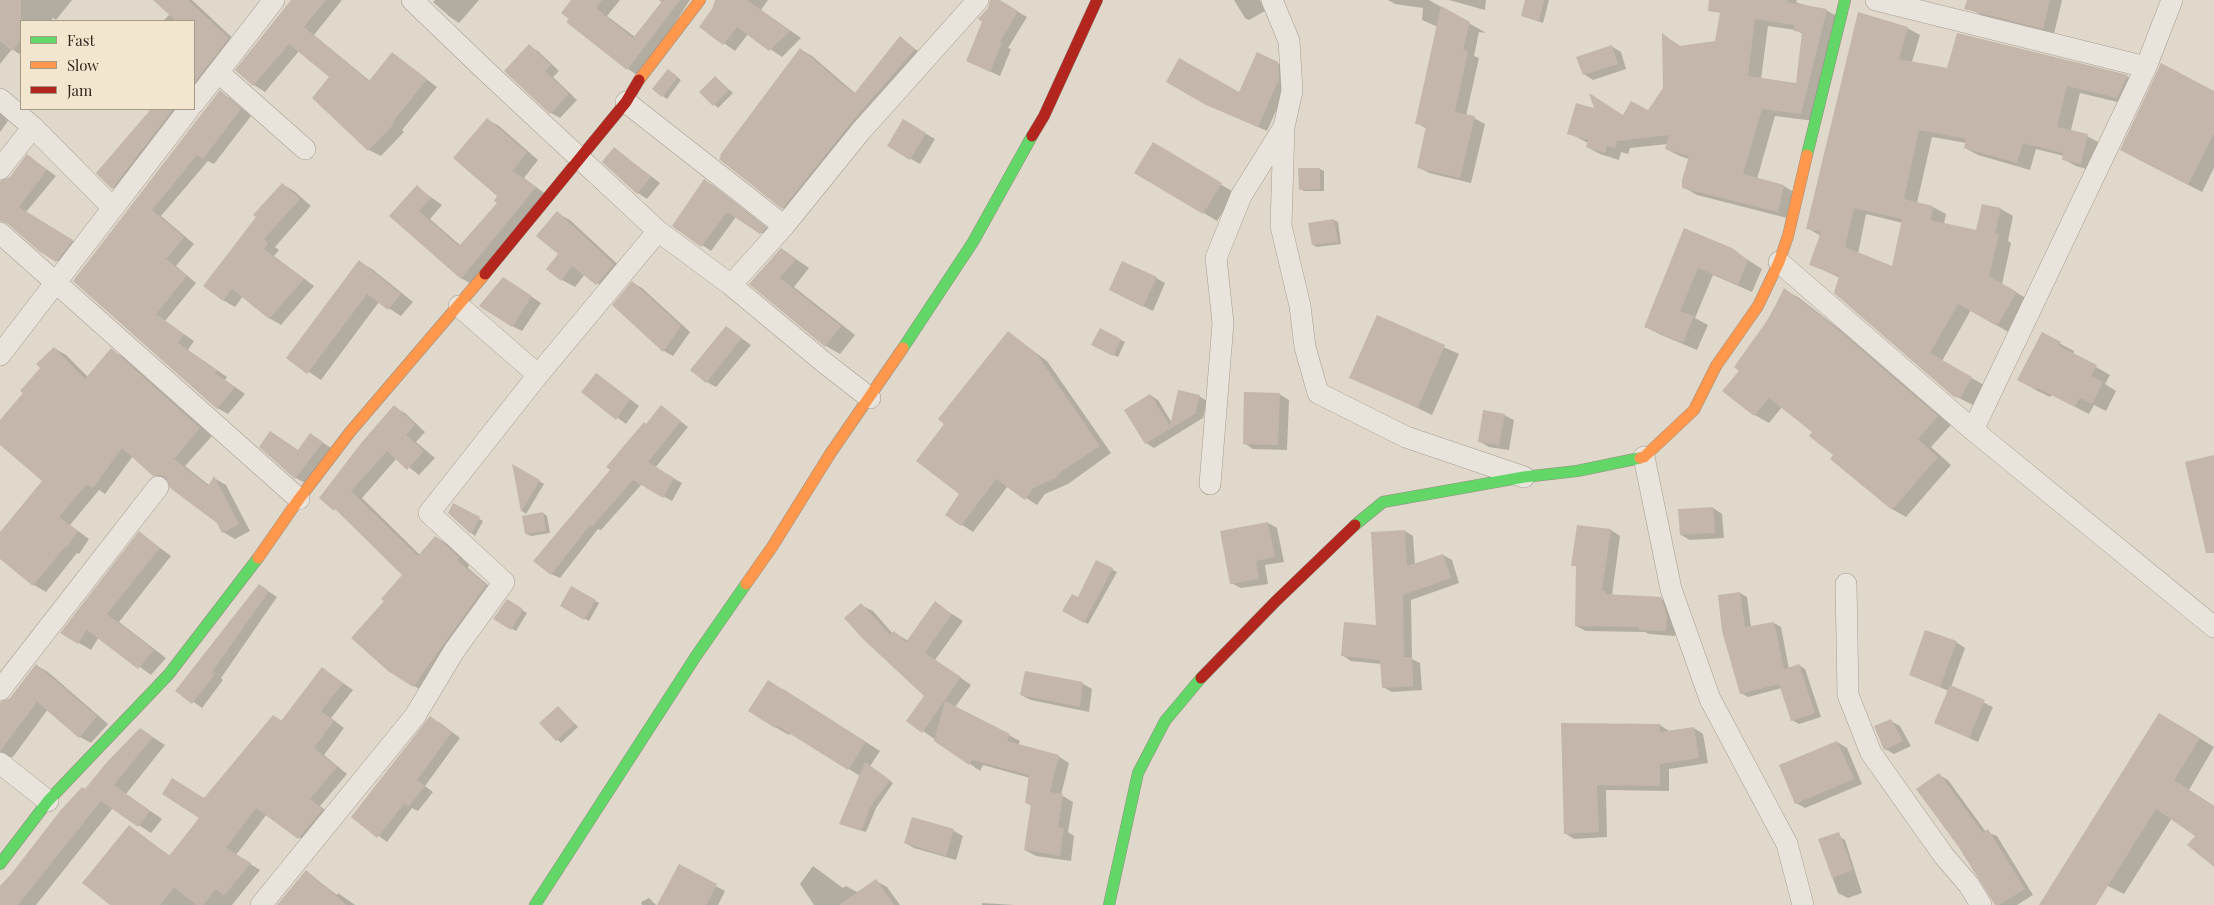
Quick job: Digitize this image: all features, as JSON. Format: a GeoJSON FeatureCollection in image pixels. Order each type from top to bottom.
{"type":"FeatureCollection","features":[{"type":"Feature","properties":{"kind":"street"},"geometry":{"type":"LineString","coordinates":[[195,102],[274,0]]}},
{"type":"Feature","properties":{"kind":"street"},"geometry":{"type":"LineString","coordinates":[[412,0],[658,231],[870,398]]}},
{"type":"Feature","properties":{"kind":"street"},"geometry":{"type":"LineString","coordinates":[[0,864],[48,801],[169,674],[261,555],[299,499],[350,432],[580,159],[626,102],[634,87],[700,0]]}},
{"type":"Feature","properties":{"kind":"street"},"geometry":{"type":"LineString","coordinates":[[730,286],[784,226],[860,132],[978,0]]}},
{"type":"Feature","properties":{"kind":"street"},"geometry":{"type":"LineString","coordinates":[[535,905],[696,656],[772,547],[830,454],[870,398],[973,242],[1044,116],[1097,0]]}},
{"type":"Feature","properties":{"kind":"street"},"geometry":{"type":"LineString","coordinates":[[1272,0],[1289,41],[1292,91],[1284,127],[1281,226],[1300,306],[1305,347],[1318,393],[1406,438],[1524,477]]}},
{"type":"Feature","properties":{"kind":"street"},"geometry":{"type":"LineString","coordinates":[[1109,905],[1138,773],[1165,721],[1203,674],[1350,529],[1383,502],[1524,477],[1577,471],[1644,457],[1694,410],[1716,366],[1758,306],[1779,262],[1788,236],[1845,0]]}},
{"type":"Feature","properties":{"kind":"street"},"geometry":{"type":"LineString","coordinates":[[1876,0],[2146,67]]}},
{"type":"Feature","properties":{"kind":"street"},"geometry":{"type":"LineString","coordinates":[[1973,430],[2146,67],[2172,0]]}},
{"type":"Feature","properties":{"kind":"street"},"geometry":{"type":"LineString","coordinates":[[218,72],[305,149]]}},
{"type":"Feature","properties":{"kind":"street"},"geometry":{"type":"LineString","coordinates":[[0,99],[32,127],[112,207]]}},
{"type":"Feature","properties":{"kind":"street"},"geometry":{"type":"LineString","coordinates":[[626,102],[784,226]]}},
{"type":"Feature","properties":{"kind":"street"},"geometry":{"type":"LineString","coordinates":[[0,355],[188,110]]}},
{"type":"Feature","properties":{"kind":"street"},"geometry":{"type":"LineString","coordinates":[[0,169],[32,127]]}},
{"type":"Feature","properties":{"kind":"street"},"geometry":{"type":"LineString","coordinates":[[1210,484],[1223,323],[1216,258],[1240,196],[1284,127]]}},
{"type":"Feature","properties":{"kind":"street"},"geometry":{"type":"LineString","coordinates":[[261,905],[415,716],[454,651],[504,582],[429,513],[538,375],[658,231]]}},
{"type":"Feature","properties":{"kind":"street"},"geometry":{"type":"LineString","coordinates":[[0,233],[299,499]]}},
{"type":"Feature","properties":{"kind":"street"},"geometry":{"type":"LineString","coordinates":[[1779,262],[1973,430],[2214,627]]}},
{"type":"Feature","properties":{"kind":"street"},"geometry":{"type":"LineString","coordinates":[[458,306],[538,375]]}},
{"type":"Feature","properties":{"kind":"street"},"geometry":{"type":"LineString","coordinates":[[1644,457],[1671,589],[1710,699],[1787,844],[1804,905]]}},
{"type":"Feature","properties":{"kind":"street"},"geometry":{"type":"LineString","coordinates":[[3,678],[158,487]]}},
{"type":"Feature","properties":{"kind":"street"},"geometry":{"type":"LineString","coordinates":[[1846,584],[1848,694],[1871,753],[1944,856],[1969,885],[1981,905]]}},
{"type":"Feature","properties":{"kind":"street"},"geometry":{"type":"LineString","coordinates":[[0,763],[48,801]]}},
{"type":"Feature","properties":{"kind":"building"},"geometry":{"type":"Polygon","coordinates":[[[0,0],[21,0],[20,40],[12,51],[0,41],[0,0]]]}},
{"type":"Feature","properties":{"kind":"building"},"geometry":{"type":"Polygon","coordinates":[[[153,0],[188,0],[229,38],[195,82],[195,20],[175,20],[153,0]]]}},
{"type":"Feature","properties":{"kind":"building"},"geometry":{"type":"Polygon","coordinates":[[[291,0],[326,0],[304,27],[369,81],[392,52],[427,79],[392,123],[394,124],[368,151],[312,98],[329,77],[289,44],[253,86],[235,70],[291,0]]]}},
{"type":"Feature","properties":{"kind":"building"},"geometry":{"type":"Polygon","coordinates":[[[571,0],[602,0],[596,8],[633,38],[663,0],[680,0],[627,70],[566,22],[569,19],[561,13],[571,0]]]}},
{"type":"Feature","properties":{"kind":"building"},"geometry":{"type":"Polygon","coordinates":[[[715,0],[747,0],[790,31],[769,51],[737,27],[723,45],[699,27],[712,9],[715,0]]]}},
{"type":"Feature","properties":{"kind":"building"},"geometry":{"type":"Polygon","coordinates":[[[990,0],[1000,0],[1018,11],[1000,42],[1002,43],[990,72],[966,61],[982,22],[978,19],[988,8],[990,0]]]}},
{"type":"Feature","properties":{"kind":"building"},"geometry":{"type":"Polygon","coordinates":[[[1525,0],[1544,0],[1539,21],[1521,16],[1525,0]]]}},
{"type":"Feature","properties":{"kind":"building"},"geometry":{"type":"Polygon","coordinates":[[[1709,0],[1787,0],[1787,2],[1827,9],[1801,114],[1762,109],[1743,174],[1784,185],[1778,212],[1682,188],[1682,180],[1689,156],[1665,149],[1669,135],[1617,141],[1615,148],[1607,146],[1605,153],[1586,147],[1588,140],[1567,134],[1576,103],[1594,108],[1589,93],[1623,115],[1631,101],[1648,110],[1663,88],[1662,33],[1679,46],[1715,41],[1720,13],[1708,11],[1709,0]],[[1755,19],[1748,76],[1796,83],[1802,32],[1794,31],[1794,25],[1755,19]]]}},
{"type":"Feature","properties":{"kind":"building"},"geometry":{"type":"Polygon","coordinates":[[[1967,0],[2050,0],[2043,29],[1964,9],[1967,0]]]}},
{"type":"Feature","properties":{"kind":"building"},"geometry":{"type":"Polygon","coordinates":[[[1441,6],[1470,22],[1463,50],[1468,51],[1455,112],[1475,116],[1460,178],[1417,168],[1426,126],[1415,124],[1441,6]]]}},
{"type":"Feature","properties":{"kind":"building"},"geometry":{"type":"Polygon","coordinates":[[[1858,12],[1908,27],[1899,59],[1947,68],[1957,33],[2128,75],[2117,98],[2067,86],[2057,127],[2088,134],[2081,164],[2062,160],[2063,153],[2023,143],[2017,163],[1964,148],[1966,139],[1919,130],[1904,199],[1933,206],[1931,220],[1976,230],[1982,204],[2001,208],[1995,233],[1999,234],[1989,276],[2017,292],[1997,326],[1958,304],[1930,353],[1972,377],[1960,398],[1954,397],[1834,293],[1839,276],[1809,265],[1821,232],[1806,229],[1858,12]],[[1854,208],[1845,247],[1892,266],[1902,219],[1854,208]]]}},
{"type":"Feature","properties":{"kind":"building"},"geometry":{"type":"Polygon","coordinates":[[[900,36],[915,49],[850,124],[782,209],[719,159],[720,155],[800,48],[854,94],[900,36]]]}},
{"type":"Feature","properties":{"kind":"building"},"geometry":{"type":"Polygon","coordinates":[[[529,44],[551,65],[545,71],[569,94],[550,114],[504,71],[529,44]]]}},
{"type":"Feature","properties":{"kind":"building"},"geometry":{"type":"Polygon","coordinates":[[[1612,45],[1618,64],[1583,75],[1576,57],[1612,45]]]}},
{"type":"Feature","properties":{"kind":"building"},"geometry":{"type":"Polygon","coordinates":[[[1257,52],[1278,62],[1279,79],[1258,127],[1206,105],[1166,82],[1179,58],[1239,92],[1257,52]]]}},
{"type":"Feature","properties":{"kind":"building"},"geometry":{"type":"Polygon","coordinates":[[[2161,63],[2214,91],[2214,133],[2188,185],[2120,150],[2161,63]]]}},
{"type":"Feature","properties":{"kind":"building"},"geometry":{"type":"Polygon","coordinates":[[[668,69],[678,77],[662,97],[652,89],[668,69]]]}},
{"type":"Feature","properties":{"kind":"building"},"geometry":{"type":"Polygon","coordinates":[[[715,76],[729,90],[713,106],[699,92],[715,76]]]}},
{"type":"Feature","properties":{"kind":"building"},"geometry":{"type":"Polygon","coordinates":[[[220,90],[241,109],[203,159],[197,155],[152,210],[184,237],[166,259],[187,276],[156,314],[184,334],[178,343],[217,370],[215,373],[235,387],[217,409],[73,281],[220,90]]]}},
{"type":"Feature","properties":{"kind":"building"},"geometry":{"type":"Polygon","coordinates":[[[150,110],[172,110],[112,189],[96,173],[150,110]]]}},
{"type":"Feature","properties":{"kind":"building"},"geometry":{"type":"Polygon","coordinates":[[[487,118],[527,152],[513,171],[536,187],[461,279],[389,216],[417,185],[431,198],[419,211],[459,246],[497,203],[494,201],[497,196],[453,158],[487,118]]]}},
{"type":"Feature","properties":{"kind":"building"},"geometry":{"type":"Polygon","coordinates":[[[903,119],[926,133],[910,160],[887,146],[903,119]]]}},
{"type":"Feature","properties":{"kind":"building"},"geometry":{"type":"Polygon","coordinates":[[[1153,142],[1222,183],[1203,214],[1134,173],[1153,142]]]}},
{"type":"Feature","properties":{"kind":"building"},"geometry":{"type":"Polygon","coordinates":[[[614,147],[651,177],[637,194],[602,162],[614,147]]]}},
{"type":"Feature","properties":{"kind":"building"},"geometry":{"type":"Polygon","coordinates":[[[27,154],[47,170],[19,207],[73,240],[56,262],[40,252],[8,224],[0,221],[0,181],[10,177],[27,154]]]}},
{"type":"Feature","properties":{"kind":"building"},"geometry":{"type":"Polygon","coordinates":[[[1298,168],[1320,168],[1320,189],[1299,190],[1298,168]]]}},
{"type":"Feature","properties":{"kind":"building"},"geometry":{"type":"Polygon","coordinates":[[[704,179],[766,228],[760,234],[727,212],[701,247],[672,226],[704,179]]]}},
{"type":"Feature","properties":{"kind":"building"},"geometry":{"type":"Polygon","coordinates":[[[282,183],[300,199],[264,239],[268,243],[264,249],[304,279],[269,319],[232,289],[223,301],[203,286],[256,217],[253,215],[282,183]]]}},
{"type":"Feature","properties":{"kind":"building"},"geometry":{"type":"Polygon","coordinates":[[[557,211],[614,264],[596,285],[572,266],[561,281],[546,269],[558,254],[536,236],[557,211]]]}},
{"type":"Feature","properties":{"kind":"building"},"geometry":{"type":"Polygon","coordinates":[[[1334,219],[1338,242],[1312,245],[1308,223],[1334,219]]]}},
{"type":"Feature","properties":{"kind":"building"},"geometry":{"type":"Polygon","coordinates":[[[1684,228],[1732,248],[1748,260],[1738,285],[1698,268],[1680,311],[1694,316],[1683,343],[1644,327],[1684,228]]]}},
{"type":"Feature","properties":{"kind":"building"},"geometry":{"type":"Polygon","coordinates":[[[781,248],[796,259],[780,278],[841,326],[825,347],[749,284],[781,248]]]}},
{"type":"Feature","properties":{"kind":"building"},"geometry":{"type":"Polygon","coordinates":[[[359,260],[401,294],[388,310],[367,294],[307,374],[286,358],[359,260]]]}},
{"type":"Feature","properties":{"kind":"building"},"geometry":{"type":"Polygon","coordinates":[[[1122,261],[1157,277],[1143,307],[1109,290],[1122,261]]]}},
{"type":"Feature","properties":{"kind":"building"},"geometry":{"type":"Polygon","coordinates":[[[503,277],[532,296],[512,327],[479,306],[503,277]]]}},
{"type":"Feature","properties":{"kind":"building"},"geometry":{"type":"Polygon","coordinates":[[[632,281],[681,326],[663,352],[612,305],[632,281]]]}},
{"type":"Feature","properties":{"kind":"building"},"geometry":{"type":"Polygon","coordinates":[[[1784,288],[1824,318],[1938,416],[1918,439],[1938,457],[1892,510],[1830,459],[1833,455],[1809,436],[1812,432],[1769,398],[1754,416],[1722,391],[1739,371],[1734,367],[1771,315],[1784,288]]]}},
{"type":"Feature","properties":{"kind":"building"},"geometry":{"type":"Polygon","coordinates":[[[1377,315],[1445,345],[1418,408],[1349,378],[1377,315]]]}},
{"type":"Feature","properties":{"kind":"building"},"geometry":{"type":"Polygon","coordinates":[[[726,326],[742,338],[706,383],[690,370],[726,326]]]}},
{"type":"Feature","properties":{"kind":"building"},"geometry":{"type":"Polygon","coordinates":[[[1100,328],[1121,339],[1113,356],[1091,345],[1100,328]]]}},
{"type":"Feature","properties":{"kind":"building"},"geometry":{"type":"Polygon","coordinates":[[[1008,331],[1036,353],[1100,446],[1058,474],[1056,478],[1033,488],[1025,500],[996,479],[961,526],[945,515],[959,494],[916,461],[944,424],[938,419],[1008,331]]]}},
{"type":"Feature","properties":{"kind":"building"},"geometry":{"type":"Polygon","coordinates":[[[2042,332],[2061,342],[2059,346],[2097,365],[2091,376],[2103,382],[2092,404],[2080,398],[2075,407],[2017,380],[2042,332]]]}},
{"type":"Feature","properties":{"kind":"building"},"geometry":{"type":"Polygon","coordinates":[[[54,347],[85,379],[111,348],[200,428],[174,459],[208,486],[214,476],[239,524],[222,533],[217,523],[170,488],[166,477],[160,475],[153,476],[122,448],[93,488],[87,484],[59,517],[78,531],[33,586],[0,559],[0,532],[42,481],[0,445],[0,420],[23,393],[20,391],[40,368],[36,364],[54,347]]]}},
{"type":"Feature","properties":{"kind":"building"},"geometry":{"type":"Polygon","coordinates":[[[596,373],[630,399],[616,420],[581,392],[596,373]]]}},
{"type":"Feature","properties":{"kind":"building"},"geometry":{"type":"Polygon","coordinates":[[[1178,390],[1200,395],[1195,414],[1145,444],[1124,410],[1150,394],[1170,426],[1178,390]]]}},
{"type":"Feature","properties":{"kind":"building"},"geometry":{"type":"Polygon","coordinates":[[[1244,392],[1280,393],[1278,445],[1243,444],[1244,392]]]}},
{"type":"Feature","properties":{"kind":"building"},"geometry":{"type":"Polygon","coordinates":[[[394,405],[415,424],[406,435],[424,451],[407,470],[387,451],[351,491],[418,556],[435,536],[459,557],[457,560],[486,585],[413,687],[388,671],[351,638],[384,601],[381,599],[402,575],[335,509],[334,511],[319,498],[362,442],[394,405]]]}},
{"type":"Feature","properties":{"kind":"building"},"geometry":{"type":"Polygon","coordinates":[[[661,405],[681,421],[648,462],[674,478],[663,498],[633,480],[592,527],[590,525],[551,575],[533,561],[610,470],[606,467],[661,405]]]}},
{"type":"Feature","properties":{"kind":"building"},"geometry":{"type":"Polygon","coordinates":[[[1483,410],[1505,414],[1499,445],[1478,442],[1483,410]]]}},
{"type":"Feature","properties":{"kind":"building"},"geometry":{"type":"Polygon","coordinates":[[[270,431],[298,450],[310,433],[323,442],[295,479],[259,447],[270,431]]]}},
{"type":"Feature","properties":{"kind":"building"},"geometry":{"type":"Polygon","coordinates":[[[2214,455],[2214,553],[2206,553],[2185,462],[2214,455]]]}},
{"type":"Feature","properties":{"kind":"building"},"geometry":{"type":"Polygon","coordinates":[[[512,464],[540,480],[521,512],[516,485],[512,464]]]}},
{"type":"Feature","properties":{"kind":"building"},"geometry":{"type":"Polygon","coordinates":[[[453,503],[480,517],[471,534],[448,513],[453,503]]]}},
{"type":"Feature","properties":{"kind":"building"},"geometry":{"type":"Polygon","coordinates":[[[1713,507],[1715,533],[1680,535],[1678,509],[1713,507]]]}},
{"type":"Feature","properties":{"kind":"building"},"geometry":{"type":"Polygon","coordinates":[[[543,512],[546,531],[525,534],[522,516],[543,512]]]}},
{"type":"Feature","properties":{"kind":"building"},"geometry":{"type":"Polygon","coordinates":[[[1268,522],[1275,557],[1256,561],[1259,579],[1230,584],[1220,531],[1268,522]]]}},
{"type":"Feature","properties":{"kind":"building"},"geometry":{"type":"Polygon","coordinates":[[[1577,525],[1611,529],[1602,591],[1605,591],[1605,594],[1661,597],[1667,616],[1666,631],[1639,630],[1639,627],[1575,626],[1576,566],[1571,566],[1577,525]]]}},
{"type":"Feature","properties":{"kind":"building"},"geometry":{"type":"Polygon","coordinates":[[[1405,530],[1407,566],[1443,554],[1451,578],[1403,595],[1404,657],[1412,657],[1413,686],[1382,688],[1380,660],[1341,656],[1344,622],[1376,625],[1371,532],[1405,530]]]}},
{"type":"Feature","properties":{"kind":"building"},"geometry":{"type":"Polygon","coordinates":[[[139,531],[160,548],[107,614],[154,650],[138,669],[87,630],[78,644],[60,633],[139,531]]]}},
{"type":"Feature","properties":{"kind":"building"},"geometry":{"type":"Polygon","coordinates":[[[1096,560],[1113,568],[1084,623],[1062,611],[1072,594],[1078,597],[1096,560]]]}},
{"type":"Feature","properties":{"kind":"building"},"geometry":{"type":"Polygon","coordinates":[[[259,584],[269,591],[212,672],[215,674],[192,704],[175,691],[259,584]]]}},
{"type":"Feature","properties":{"kind":"building"},"geometry":{"type":"Polygon","coordinates":[[[571,586],[596,600],[584,620],[560,606],[571,586]]]}},
{"type":"Feature","properties":{"kind":"building"},"geometry":{"type":"Polygon","coordinates":[[[1740,592],[1745,627],[1774,622],[1784,669],[1799,664],[1815,713],[1791,721],[1779,684],[1740,694],[1722,631],[1718,595],[1740,592]]]}},
{"type":"Feature","properties":{"kind":"building"},"geometry":{"type":"Polygon","coordinates":[[[507,599],[523,609],[511,630],[493,619],[507,599]]]}},
{"type":"Feature","properties":{"kind":"building"},"geometry":{"type":"Polygon","coordinates":[[[935,601],[952,614],[925,653],[961,677],[922,733],[906,721],[924,696],[863,639],[844,618],[861,603],[890,635],[894,631],[906,642],[935,601]]]}},
{"type":"Feature","properties":{"kind":"building"},"geometry":{"type":"Polygon","coordinates":[[[1925,630],[1957,641],[1940,687],[1909,675],[1925,630]]]}},
{"type":"Feature","properties":{"kind":"building"},"geometry":{"type":"Polygon","coordinates":[[[36,664],[97,716],[79,738],[37,702],[0,751],[0,702],[10,698],[36,664]]]}},
{"type":"Feature","properties":{"kind":"building"},"geometry":{"type":"Polygon","coordinates":[[[322,667],[343,683],[321,711],[334,721],[314,748],[337,767],[310,799],[323,809],[298,839],[256,808],[226,848],[251,863],[224,896],[216,889],[203,905],[196,905],[174,887],[160,905],[110,905],[82,883],[129,825],[169,856],[199,818],[162,794],[172,778],[204,798],[273,715],[281,721],[322,667]]]}},
{"type":"Feature","properties":{"kind":"building"},"geometry":{"type":"Polygon","coordinates":[[[1025,671],[1083,682],[1080,707],[1020,695],[1025,671]]]}},
{"type":"Feature","properties":{"kind":"building"},"geometry":{"type":"Polygon","coordinates":[[[768,680],[866,742],[848,770],[776,725],[775,728],[748,711],[768,680]]]}},
{"type":"Feature","properties":{"kind":"building"},"geometry":{"type":"Polygon","coordinates":[[[1950,685],[1985,700],[1969,738],[1934,723],[1950,685]]]}},
{"type":"Feature","properties":{"kind":"building"},"geometry":{"type":"Polygon","coordinates":[[[945,701],[1010,734],[1007,741],[1059,755],[1050,792],[1063,794],[1058,827],[1064,828],[1060,856],[1024,850],[1031,804],[1025,803],[1029,775],[972,760],[969,765],[934,741],[945,701]]]}},
{"type":"Feature","properties":{"kind":"building"},"geometry":{"type":"Polygon","coordinates":[[[558,706],[575,724],[556,741],[539,723],[558,706]]]}},
{"type":"Feature","properties":{"kind":"building"},"geometry":{"type":"Polygon","coordinates":[[[2159,713],[2200,738],[2174,780],[2214,806],[2214,867],[2187,845],[2195,836],[2156,809],[2096,905],[2039,905],[2159,713]]]}},
{"type":"Feature","properties":{"kind":"building"},"geometry":{"type":"Polygon","coordinates":[[[430,716],[452,732],[417,780],[425,786],[408,807],[404,804],[377,838],[351,817],[430,716]]]}},
{"type":"Feature","properties":{"kind":"building"},"geometry":{"type":"Polygon","coordinates":[[[1891,719],[1903,741],[1884,750],[1874,726],[1891,719]]]}},
{"type":"Feature","properties":{"kind":"building"},"geometry":{"type":"Polygon","coordinates":[[[1561,723],[1660,724],[1660,732],[1694,727],[1699,758],[1660,764],[1660,786],[1597,785],[1599,832],[1564,834],[1561,723]]]}},
{"type":"Feature","properties":{"kind":"building"},"geometry":{"type":"Polygon","coordinates":[[[140,728],[153,737],[114,785],[150,811],[138,827],[101,801],[18,905],[0,905],[0,886],[60,811],[82,787],[85,789],[107,762],[140,728]]]}},
{"type":"Feature","properties":{"kind":"building"},"geometry":{"type":"Polygon","coordinates":[[[1837,741],[1854,779],[1795,804],[1779,765],[1837,741]]]}},
{"type":"Feature","properties":{"kind":"building"},"geometry":{"type":"Polygon","coordinates":[[[865,762],[890,780],[871,806],[861,831],[839,824],[865,762]]]}},
{"type":"Feature","properties":{"kind":"building"},"geometry":{"type":"Polygon","coordinates":[[[1939,773],[1983,833],[1988,829],[2025,889],[1999,905],[1995,905],[1958,846],[1916,789],[1939,773]]]}},
{"type":"Feature","properties":{"kind":"building"},"geometry":{"type":"Polygon","coordinates":[[[912,817],[954,829],[946,856],[904,843],[912,817]]]}},
{"type":"Feature","properties":{"kind":"building"},"geometry":{"type":"Polygon","coordinates":[[[1839,832],[1853,870],[1832,878],[1818,839],[1839,832]]]}},
{"type":"Feature","properties":{"kind":"building"},"geometry":{"type":"Polygon","coordinates":[[[679,864],[717,884],[706,905],[657,905],[679,864]]]}},
{"type":"Feature","properties":{"kind":"building"},"geometry":{"type":"Polygon","coordinates":[[[306,870],[347,905],[277,905],[306,870]]]}},
{"type":"Feature","properties":{"kind":"building"},"geometry":{"type":"Polygon","coordinates":[[[876,879],[894,905],[839,905],[876,879]]]}},
{"type":"Feature","properties":{"kind":"traffic: fast"},"geometry":{"type":"LineString","coordinates":[[1807,155],[1845,0]]}},
{"type":"Feature","properties":{"kind":"traffic: fast"},"geometry":{"type":"LineString","coordinates":[[903,348],[973,242],[1032,136]]}},
{"type":"Feature","properties":{"kind":"traffic: fast"},"geometry":{"type":"LineString","coordinates":[[1355,525],[1383,502],[1524,477],[1577,471],[1640,458]]}},
{"type":"Feature","properties":{"kind":"traffic: fast"},"geometry":{"type":"LineString","coordinates":[[0,864],[48,801],[169,674],[258,558]]}},
{"type":"Feature","properties":{"kind":"traffic: fast"},"geometry":{"type":"LineString","coordinates":[[535,905],[696,656],[746,584]]}},
{"type":"Feature","properties":{"kind":"traffic: fast"},"geometry":{"type":"LineString","coordinates":[[1109,905],[1138,773],[1165,721],[1201,678]]}},
{"type":"Feature","properties":{"kind":"traffic: slow"},"geometry":{"type":"LineString","coordinates":[[639,80],[700,0]]}},
{"type":"Feature","properties":{"kind":"traffic: slow"},"geometry":{"type":"LineString","coordinates":[[1640,458],[1644,457],[1694,410],[1716,366],[1758,306],[1779,262],[1788,236],[1807,155]]}},
{"type":"Feature","properties":{"kind":"traffic: slow"},"geometry":{"type":"LineString","coordinates":[[258,558],[299,499],[350,432],[485,274]]}},
{"type":"Feature","properties":{"kind":"traffic: slow"},"geometry":{"type":"LineString","coordinates":[[746,584],[772,547],[830,454],[903,348]]}},
{"type":"Feature","properties":{"kind":"traffic: jam"},"geometry":{"type":"LineString","coordinates":[[1032,136],[1044,116],[1097,0]]}},
{"type":"Feature","properties":{"kind":"traffic: jam"},"geometry":{"type":"LineString","coordinates":[[485,274],[626,102],[639,80]]}},
{"type":"Feature","properties":{"kind":"traffic: jam"},"geometry":{"type":"LineString","coordinates":[[1201,678],[1276,601],[1355,525]]}}]}
